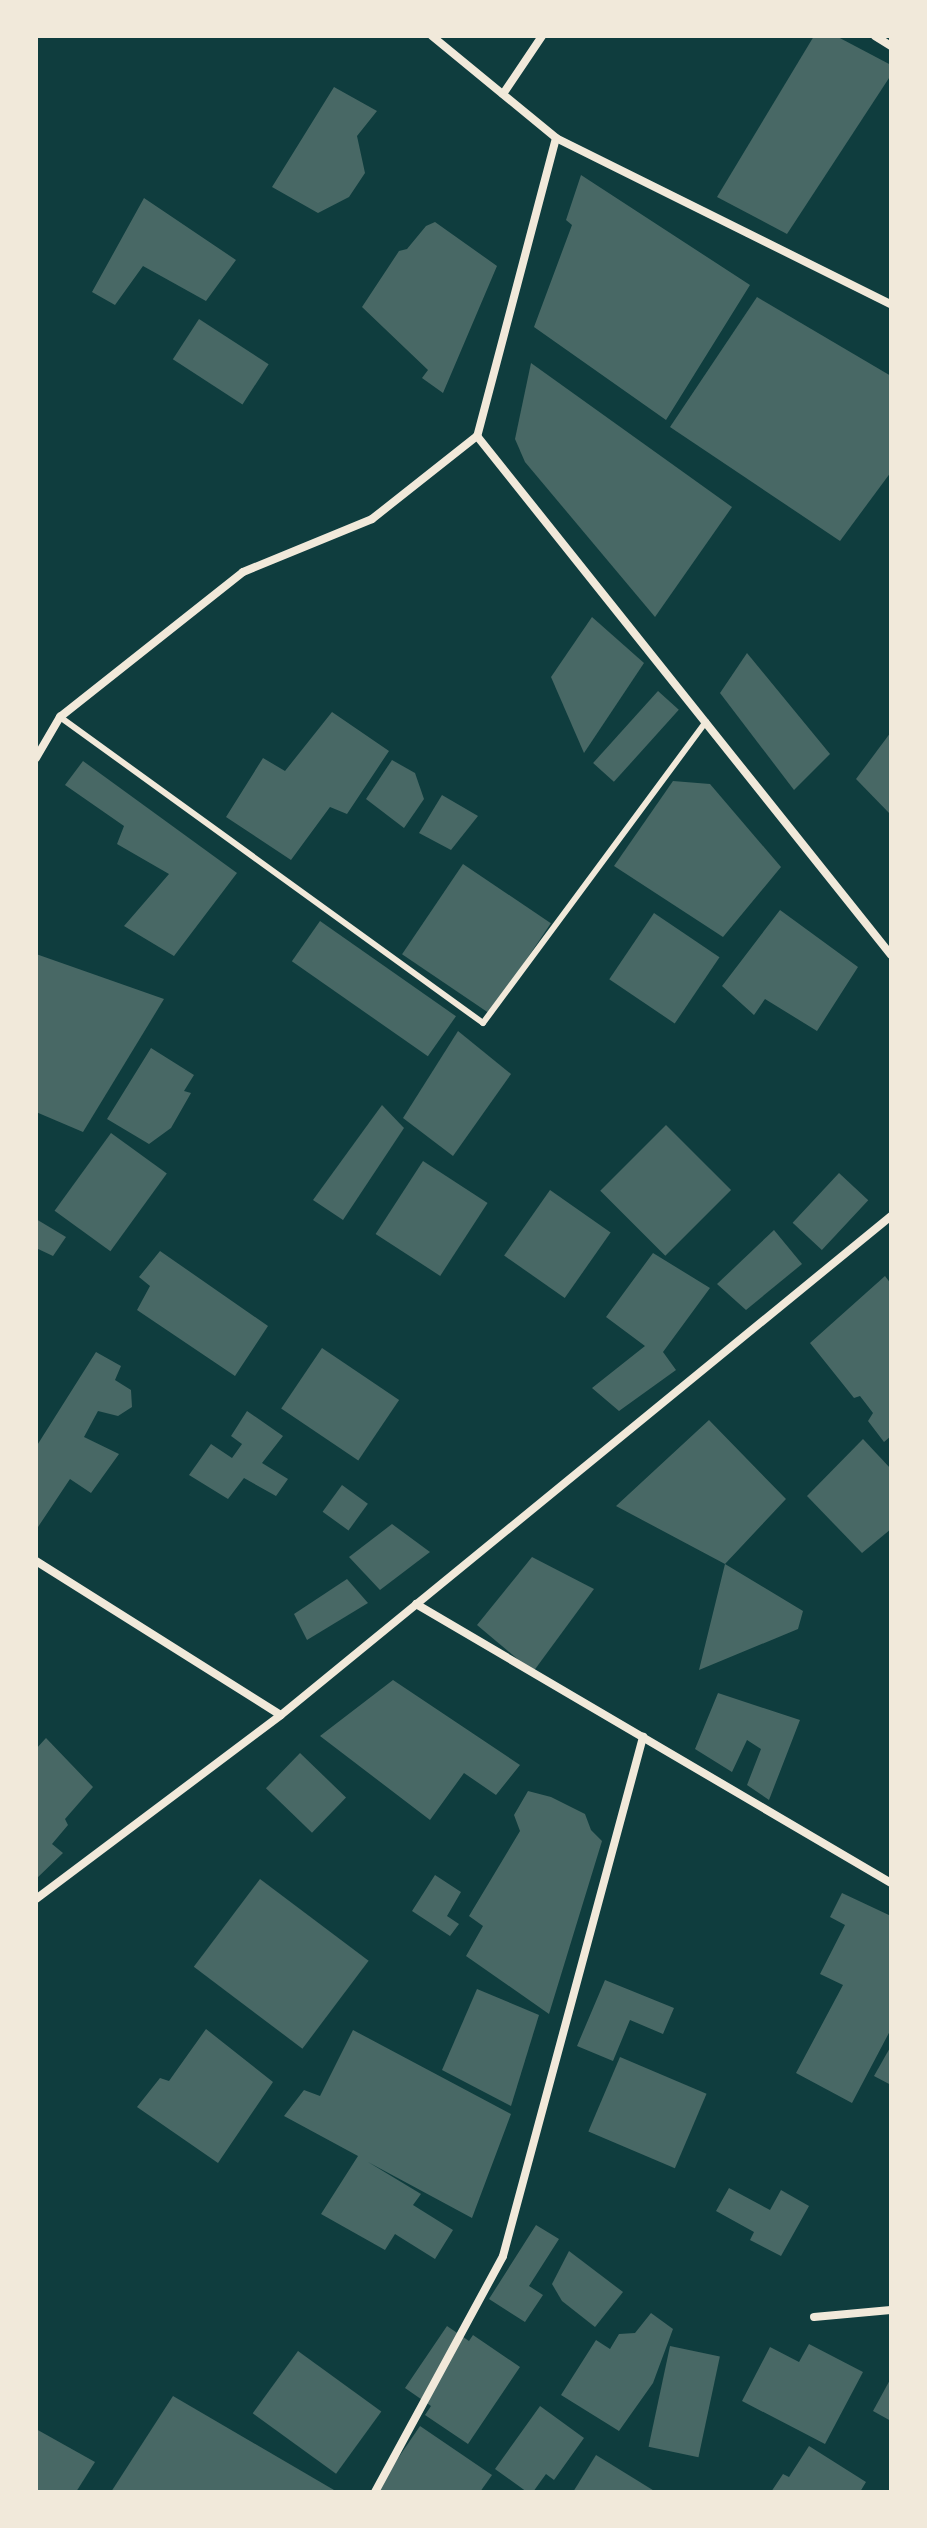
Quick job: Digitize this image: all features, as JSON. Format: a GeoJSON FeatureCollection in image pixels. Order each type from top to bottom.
{"type":"FeatureCollection","features":[{"type":"Feature","properties":{"kind":"street"},"geometry":{"type":"LineString","coordinates":[[432,36],[556,138],[891,304]]}},
{"type":"Feature","properties":{"kind":"street"},"geometry":{"type":"LineString","coordinates":[[503,94],[542,36]]}},
{"type":"Feature","properties":{"kind":"street"},"geometry":{"type":"LineString","coordinates":[[875,36],[891,46]]}},
{"type":"Feature","properties":{"kind":"street"},"geometry":{"type":"LineString","coordinates":[[36,758],[60,717],[243,572],[372,519],[477,436],[556,138]]}},
{"type":"Feature","properties":{"kind":"street"},"geometry":{"type":"LineString","coordinates":[[477,436],[891,955]]}},
{"type":"Feature","properties":{"kind":"street"},"geometry":{"type":"LineString","coordinates":[[36,1899],[281,1715],[891,1216]]}},
{"type":"Feature","properties":{"kind":"street"},"geometry":{"type":"LineString","coordinates":[[36,1561],[281,1715]]}},
{"type":"Feature","properties":{"kind":"street"},"geometry":{"type":"LineString","coordinates":[[416,1604],[891,1883]]}},
{"type":"Feature","properties":{"kind":"street"},"geometry":{"type":"LineString","coordinates":[[375,2492],[503,2256],[643,1737]]}},
{"type":"Feature","properties":{"kind":"street"},"geometry":{"type":"LineString","coordinates":[[814,2317],[891,2310]]}},
{"type":"Feature","properties":{"kind":"lane"},"geometry":{"type":"LineString","coordinates":[[60,717],[483,1023],[706,722]]}},
{"type":"Feature","properties":{"kind":"building"},"geometry":{"type":"Polygon","coordinates":[[[814,36],[836,36],[891,65],[891,75],[787,234],[717,197],[814,36]]]}},
{"type":"Feature","properties":{"kind":"building"},"geometry":{"type":"Polygon","coordinates":[[[334,87],[377,111],[357,136],[365,173],[349,197],[318,213],[272,187],[334,87]]]}},
{"type":"Feature","properties":{"kind":"building"},"geometry":{"type":"Polygon","coordinates":[[[581,175],[750,285],[666,420],[534,327],[572,225],[566,220],[581,175]]]}},
{"type":"Feature","properties":{"kind":"building"},"geometry":{"type":"Polygon","coordinates":[[[144,198],[236,260],[206,301],[143,266],[115,305],[92,292],[144,198]]]}},
{"type":"Feature","properties":{"kind":"building"},"geometry":{"type":"Polygon","coordinates":[[[435,222],[497,266],[443,393],[422,378],[428,370],[362,307],[399,251],[407,249],[426,226],[435,222]]]}},
{"type":"Feature","properties":{"kind":"building"},"geometry":{"type":"Polygon","coordinates":[[[757,297],[891,376],[891,472],[840,541],[670,427],[757,297]]]}},
{"type":"Feature","properties":{"kind":"building"},"geometry":{"type":"Polygon","coordinates":[[[199,319],[269,364],[242,404],[173,359],[199,319]]]}},
{"type":"Feature","properties":{"kind":"building"},"geometry":{"type":"Polygon","coordinates":[[[531,363],[732,507],[655,617],[525,462],[515,439],[531,363]]]}},
{"type":"Feature","properties":{"kind":"building"},"geometry":{"type":"Polygon","coordinates":[[[592,617],[644,663],[584,753],[551,677],[592,617]]]}},
{"type":"Feature","properties":{"kind":"building"},"geometry":{"type":"Polygon","coordinates":[[[747,653],[830,754],[794,790],[720,693],[747,653]]]}},
{"type":"Feature","properties":{"kind":"building"},"geometry":{"type":"Polygon","coordinates":[[[658,691],[679,710],[614,782],[593,763],[658,691]]]}},
{"type":"Feature","properties":{"kind":"building"},"geometry":{"type":"Polygon","coordinates":[[[332,712],[389,751],[347,814],[330,807],[291,860],[226,817],[263,758],[285,771],[332,712]]]}},
{"type":"Feature","properties":{"kind":"building"},"geometry":{"type":"Polygon","coordinates":[[[891,732],[891,815],[856,779],[891,732]]]}},
{"type":"Feature","properties":{"kind":"building"},"geometry":{"type":"Polygon","coordinates":[[[392,760],[415,773],[424,799],[404,828],[366,799],[392,760]]]}},
{"type":"Feature","properties":{"kind":"building"},"geometry":{"type":"Polygon","coordinates":[[[83,761],[237,873],[174,956],[124,926],[169,874],[117,844],[124,826],[65,785],[83,761]]]}},
{"type":"Feature","properties":{"kind":"building"},"geometry":{"type":"Polygon","coordinates":[[[673,781],[710,784],[781,867],[723,937],[614,866],[673,781]]]}},
{"type":"Feature","properties":{"kind":"building"},"geometry":{"type":"Polygon","coordinates":[[[442,795],[478,816],[451,850],[419,833],[442,795]]]}},
{"type":"Feature","properties":{"kind":"building"},"geometry":{"type":"Polygon","coordinates":[[[463,864],[551,923],[490,1014],[402,954],[463,864]]]}},
{"type":"Feature","properties":{"kind":"building"},"geometry":{"type":"Polygon","coordinates":[[[780,910],[858,967],[817,1031],[765,999],[754,1015],[722,986],[780,910]]]}},
{"type":"Feature","properties":{"kind":"building"},"geometry":{"type":"Polygon","coordinates":[[[654,913],[719,957],[675,1023],[609,979],[654,913]]]}},
{"type":"Feature","properties":{"kind":"building"},"geometry":{"type":"Polygon","coordinates":[[[320,921],[456,1016],[428,1056],[292,961],[320,921]]]}},
{"type":"Feature","properties":{"kind":"building"},"geometry":{"type":"Polygon","coordinates":[[[36,954],[164,999],[83,1132],[36,1112],[36,954]]]}},
{"type":"Feature","properties":{"kind":"building"},"geometry":{"type":"Polygon","coordinates":[[[458,1031],[511,1074],[453,1156],[403,1118],[458,1031]]]}},
{"type":"Feature","properties":{"kind":"building"},"geometry":{"type":"Polygon","coordinates":[[[151,1048],[194,1075],[184,1091],[191,1093],[171,1128],[149,1144],[107,1119],[151,1048]]]}},
{"type":"Feature","properties":{"kind":"building"},"geometry":{"type":"Polygon","coordinates":[[[382,1105],[404,1128],[343,1220],[313,1200],[382,1105]]]}},
{"type":"Feature","properties":{"kind":"building"},"geometry":{"type":"Polygon","coordinates":[[[666,1125],[731,1190],[665,1256],[600,1191],[666,1125]]]}},
{"type":"Feature","properties":{"kind":"building"},"geometry":{"type":"Polygon","coordinates":[[[111,1133],[167,1174],[110,1251],[55,1211],[111,1133]]]}},
{"type":"Feature","properties":{"kind":"building"},"geometry":{"type":"Polygon","coordinates":[[[423,1161],[488,1203],[440,1276],[376,1234],[423,1161]]]}},
{"type":"Feature","properties":{"kind":"building"},"geometry":{"type":"Polygon","coordinates":[[[839,1173],[868,1200],[822,1250],[793,1223],[839,1173]]]}},
{"type":"Feature","properties":{"kind":"building"},"geometry":{"type":"Polygon","coordinates":[[[550,1190],[611,1232],[565,1298],[504,1256],[550,1190]]]}},
{"type":"Feature","properties":{"kind":"building"},"geometry":{"type":"Polygon","coordinates":[[[36,1219],[66,1237],[53,1256],[36,1248],[36,1219]]]}},
{"type":"Feature","properties":{"kind":"building"},"geometry":{"type":"Polygon","coordinates":[[[774,1230],[802,1264],[746,1310],[717,1284],[774,1230]]]}},
{"type":"Feature","properties":{"kind":"building"},"geometry":{"type":"Polygon","coordinates":[[[160,1251],[268,1326],[235,1376],[137,1310],[150,1286],[139,1277],[160,1251]]]}},
{"type":"Feature","properties":{"kind":"building"},"geometry":{"type":"Polygon","coordinates":[[[653,1253],[710,1288],[663,1352],[676,1370],[619,1411],[592,1388],[645,1346],[606,1317],[653,1253]]]}},
{"type":"Feature","properties":{"kind":"building"},"geometry":{"type":"Polygon","coordinates":[[[885,1276],[891,1284],[891,1436],[884,1442],[868,1421],[873,1413],[860,1396],[854,1398],[810,1343],[885,1276]]]}},
{"type":"Feature","properties":{"kind":"building"},"geometry":{"type":"Polygon","coordinates":[[[322,1348],[399,1400],[358,1461],[281,1409],[322,1348]]]}},
{"type":"Feature","properties":{"kind":"building"},"geometry":{"type":"Polygon","coordinates":[[[96,1352],[121,1366],[115,1380],[131,1390],[132,1407],[118,1416],[98,1411],[84,1437],[119,1454],[91,1493],[70,1479],[36,1530],[36,1447],[96,1352]]]}},
{"type":"Feature","properties":{"kind":"building"},"geometry":{"type":"Polygon","coordinates":[[[247,1411],[283,1436],[262,1463],[288,1479],[276,1496],[244,1478],[228,1499],[189,1475],[211,1444],[232,1458],[242,1444],[231,1436],[247,1411]]]}},
{"type":"Feature","properties":{"kind":"building"},"geometry":{"type":"Polygon","coordinates":[[[709,1420],[786,1499],[725,1564],[616,1506],[709,1420]]]}},
{"type":"Feature","properties":{"kind":"building"},"geometry":{"type":"Polygon","coordinates":[[[863,1439],[891,1469],[891,1529],[862,1553],[807,1496],[863,1439]]]}},
{"type":"Feature","properties":{"kind":"building"},"geometry":{"type":"Polygon","coordinates":[[[342,1485],[368,1504],[348,1531],[323,1512],[342,1485]]]}},
{"type":"Feature","properties":{"kind":"building"},"geometry":{"type":"Polygon","coordinates":[[[392,1524],[430,1552],[380,1590],[349,1557],[392,1524]]]}},
{"type":"Feature","properties":{"kind":"building"},"geometry":{"type":"Polygon","coordinates":[[[532,1557],[594,1589],[533,1672],[477,1625],[532,1557]]]}},
{"type":"Feature","properties":{"kind":"building"},"geometry":{"type":"Polygon","coordinates":[[[725,1564],[803,1611],[798,1629],[699,1670],[725,1564]]]}},
{"type":"Feature","properties":{"kind":"building"},"geometry":{"type":"Polygon","coordinates":[[[347,1579],[368,1603],[307,1640],[294,1614],[347,1579]]]}},
{"type":"Feature","properties":{"kind":"building"},"geometry":{"type":"Polygon","coordinates":[[[393,1680],[520,1765],[496,1795],[464,1773],[430,1820],[320,1736],[393,1680]]]}},
{"type":"Feature","properties":{"kind":"building"},"geometry":{"type":"Polygon","coordinates":[[[718,1693],[800,1720],[769,1800],[747,1785],[761,1749],[747,1740],[732,1772],[695,1749],[718,1693]]]}},
{"type":"Feature","properties":{"kind":"building"},"geometry":{"type":"Polygon","coordinates":[[[46,1738],[93,1787],[65,1819],[68,1825],[52,1844],[63,1853],[36,1879],[36,1749],[46,1738]]]}},
{"type":"Feature","properties":{"kind":"building"},"geometry":{"type":"Polygon","coordinates":[[[300,1753],[346,1797],[312,1833],[266,1788],[300,1753]]]}},
{"type":"Feature","properties":{"kind":"building"},"geometry":{"type":"Polygon","coordinates":[[[528,1791],[551,1797],[585,1814],[591,1830],[602,1841],[549,2014],[466,1956],[483,1926],[469,1916],[520,1831],[514,1815],[528,1791]]]}},
{"type":"Feature","properties":{"kind":"building"},"geometry":{"type":"Polygon","coordinates":[[[435,1875],[461,1892],[447,1916],[459,1924],[450,1936],[412,1911],[435,1875]]]}},
{"type":"Feature","properties":{"kind":"building"},"geometry":{"type":"Polygon","coordinates":[[[260,1879],[369,1961],[302,2049],[194,1967],[260,1879]]]}},
{"type":"Feature","properties":{"kind":"building"},"geometry":{"type":"Polygon","coordinates":[[[842,1893],[891,1916],[891,2029],[852,2103],[796,2073],[843,1985],[820,1974],[845,1925],[830,1917],[842,1893]]]}},
{"type":"Feature","properties":{"kind":"building"},"geometry":{"type":"Polygon","coordinates":[[[605,1980],[674,2008],[663,2034],[630,2020],[613,2061],[577,2046],[605,1980]]]}},
{"type":"Feature","properties":{"kind":"building"},"geometry":{"type":"Polygon","coordinates":[[[477,1989],[539,2015],[511,2106],[442,2070],[477,1989]]]}},
{"type":"Feature","properties":{"kind":"building"},"geometry":{"type":"Polygon","coordinates":[[[206,2029],[273,2082],[218,2163],[137,2107],[160,2078],[169,2081],[206,2029]]]}},
{"type":"Feature","properties":{"kind":"building"},"geometry":{"type":"Polygon","coordinates":[[[353,2030],[511,2114],[472,2218],[368,2162],[421,2194],[413,2205],[453,2230],[435,2259],[395,2234],[385,2250],[321,2214],[358,2156],[284,2116],[304,2090],[320,2096],[353,2030]]]}},
{"type":"Feature","properties":{"kind":"building"},"geometry":{"type":"Polygon","coordinates":[[[891,2046],[891,2085],[874,2076],[891,2046]]]}},
{"type":"Feature","properties":{"kind":"building"},"geometry":{"type":"Polygon","coordinates":[[[620,2057],[707,2094],[675,2168],[588,2132],[620,2057]]]}},
{"type":"Feature","properties":{"kind":"building"},"geometry":{"type":"Polygon","coordinates":[[[729,2188],[770,2210],[781,2190],[809,2206],[781,2256],[750,2240],[754,2232],[716,2211],[729,2188]]]}},
{"type":"Feature","properties":{"kind":"building"},"geometry":{"type":"Polygon","coordinates":[[[536,2225],[559,2239],[529,2286],[543,2295],[525,2322],[489,2299],[536,2225]]]}},
{"type":"Feature","properties":{"kind":"building"},"geometry":{"type":"Polygon","coordinates":[[[569,2251],[623,2292],[595,2327],[562,2301],[552,2284],[569,2251]]]}},
{"type":"Feature","properties":{"kind":"building"},"geometry":{"type":"Polygon","coordinates":[[[651,2313],[673,2329],[653,2383],[619,2431],[561,2395],[596,2340],[610,2349],[619,2334],[635,2333],[651,2313]]]}},
{"type":"Feature","properties":{"kind":"building"},"geometry":{"type":"Polygon","coordinates":[[[447,2326],[469,2341],[473,2335],[520,2367],[468,2444],[425,2415],[431,2406],[405,2388],[447,2326]]]}},
{"type":"Feature","properties":{"kind":"building"},"geometry":{"type":"Polygon","coordinates":[[[809,2344],[863,2372],[825,2444],[742,2401],[770,2347],[799,2362],[809,2344]]]}},
{"type":"Feature","properties":{"kind":"building"},"geometry":{"type":"Polygon","coordinates":[[[670,2346],[720,2357],[698,2457],[649,2447],[670,2346]]]}},
{"type":"Feature","properties":{"kind":"building"},"geometry":{"type":"Polygon","coordinates":[[[298,2351],[381,2412],[336,2474],[253,2413],[298,2351]]]}},
{"type":"Feature","properties":{"kind":"building"},"geometry":{"type":"Polygon","coordinates":[[[891,2378],[891,2421],[873,2411],[891,2378]]]}},
{"type":"Feature","properties":{"kind":"building"},"geometry":{"type":"Polygon","coordinates":[[[173,2396],[334,2490],[111,2492],[173,2396]]]}},
{"type":"Feature","properties":{"kind":"building"},"geometry":{"type":"Polygon","coordinates":[[[540,2406],[584,2438],[554,2480],[546,2474],[533,2492],[527,2492],[495,2469],[540,2406]]]}},
{"type":"Feature","properties":{"kind":"building"},"geometry":{"type":"Polygon","coordinates":[[[420,2426],[492,2475],[480,2492],[375,2492],[420,2426]]]}},
{"type":"Feature","properties":{"kind":"building"},"geometry":{"type":"Polygon","coordinates":[[[36,2429],[95,2462],[76,2492],[36,2492],[36,2429]]]}},
{"type":"Feature","properties":{"kind":"building"},"geometry":{"type":"Polygon","coordinates":[[[809,2446],[866,2482],[860,2492],[771,2492],[783,2474],[789,2477],[809,2446]]]}},
{"type":"Feature","properties":{"kind":"building"},"geometry":{"type":"Polygon","coordinates":[[[596,2455],[656,2492],[573,2492],[596,2455]]]}}]}
